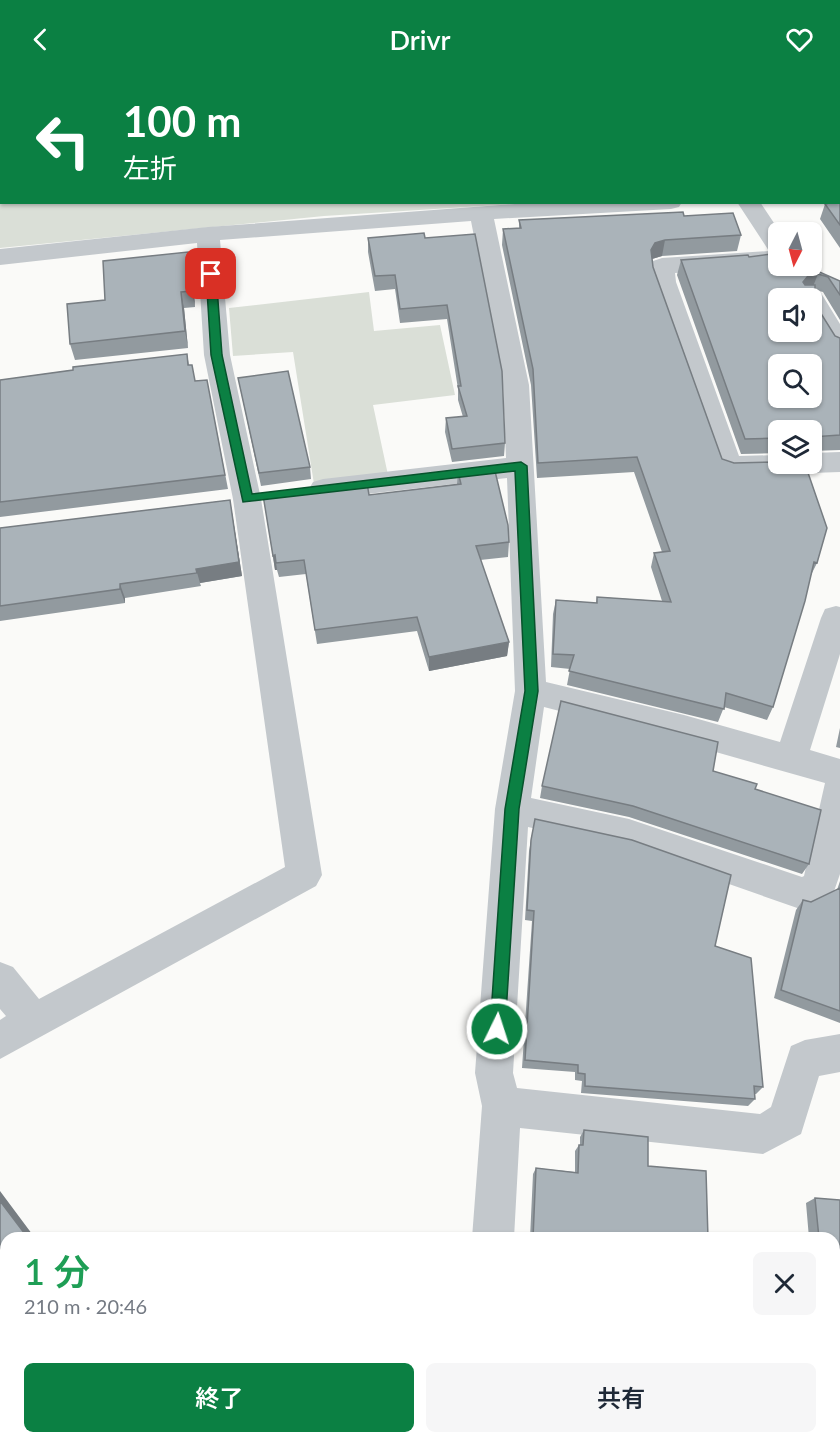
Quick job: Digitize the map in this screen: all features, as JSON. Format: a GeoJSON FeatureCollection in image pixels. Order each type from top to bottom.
{"type":"FeatureCollection","features":[{"type":"Feature","properties":{"kind":"street"},"geometry":{"type":"LineString","coordinates":[[0,257],[208,234],[481,213],[636,204]]}},
{"type":"Feature","properties":{"kind":"street"},"geometry":{"type":"LineString","coordinates":[[749,204],[768,232]]}},
{"type":"Feature","properties":{"kind":"street"},"geometry":{"type":"LineString","coordinates":[[481,213],[516,385],[531,691],[512,809],[494,1073],[501,1106],[493,1232]]}},
{"type":"Feature","properties":{"kind":"street"},"geometry":{"type":"LineString","coordinates":[[0,1040],[304,875],[258,497],[205,357],[208,234]]}},
{"type":"Feature","properties":{"kind":"street"},"geometry":{"type":"LineString","coordinates":[[768,465],[729,466],[664,282],[662,266],[798,279],[840,344]]}},
{"type":"Feature","properties":{"kind":"street"},"geometry":{"type":"LineString","coordinates":[[822,463],[840,462]]}},
{"type":"Feature","properties":{"kind":"street"},"geometry":{"type":"LineString","coordinates":[[258,497],[521,466]]}},
{"type":"Feature","properties":{"kind":"street"},"geometry":{"type":"LineString","coordinates":[[791,759],[836,618]]}},
{"type":"Feature","properties":{"kind":"street"},"geometry":{"type":"LineString","coordinates":[[531,691],[684,729],[840,773]]}},
{"type":"Feature","properties":{"kind":"street"},"geometry":{"type":"LineString","coordinates":[[512,809],[629,834],[803,894],[820,886],[840,786]]}},
{"type":"Feature","properties":{"kind":"street"},"geometry":{"type":"LineString","coordinates":[[0,980],[33,1021]]}},
{"type":"Feature","properties":{"kind":"street"},"geometry":{"type":"LineString","coordinates":[[501,1106],[763,1134],[787,1120],[805,1059],[840,1053]]}},
{"type":"Feature","properties":{"kind":"shaded area"},"geometry":{"type":"Polygon","coordinates":[[[0,204],[514,204],[324,216],[0,248],[0,204]]]}},
{"type":"Feature","properties":{"kind":"shaded area"},"geometry":{"type":"Polygon","coordinates":[[[369,292],[374,331],[440,325],[455,395],[373,405],[388,475],[314,484],[293,352],[233,356],[229,308],[369,292]]]}},
{"type":"Feature","properties":{"kind":"building"},"geometry":{"type":"Polygon","coordinates":[[[825,204],[840,204],[840,225],[825,204]]]}},
{"type":"Feature","properties":{"kind":"building"},"geometry":{"type":"Polygon","coordinates":[[[683,212],[684,216],[733,213],[741,235],[665,240],[655,243],[651,250],[653,267],[722,459],[734,463],[768,462],[768,474],[808,474],[827,528],[817,563],[814,562],[805,601],[773,707],[726,693],[724,709],[569,671],[574,655],[553,654],[556,600],[597,603],[597,597],[671,602],[654,553],[670,551],[637,457],[538,463],[533,369],[503,229],[521,228],[519,220],[683,212]]]}},
{"type":"Feature","properties":{"kind":"building"},"geometry":{"type":"Polygon","coordinates":[[[424,233],[425,238],[475,234],[502,371],[505,443],[452,449],[446,418],[467,416],[458,386],[461,386],[447,305],[400,309],[395,275],[375,276],[368,238],[424,233]]]}},
{"type":"Feature","properties":{"kind":"building"},"geometry":{"type":"Polygon","coordinates":[[[188,252],[192,291],[181,292],[185,331],[70,344],[67,304],[105,300],[103,261],[188,252]]]}},
{"type":"Feature","properties":{"kind":"building"},"geometry":{"type":"Polygon","coordinates":[[[768,254],[768,276],[808,276],[803,282],[805,285],[815,285],[815,288],[768,288],[768,342],[822,342],[822,315],[835,336],[840,338],[840,435],[822,436],[822,420],[768,420],[768,438],[745,439],[681,260],[748,255],[749,257],[768,254]]]}},
{"type":"Feature","properties":{"kind":"building"},"geometry":{"type":"Polygon","coordinates":[[[822,273],[840,281],[840,295],[828,277],[822,273]]]}},
{"type":"Feature","properties":{"kind":"building"},"geometry":{"type":"Polygon","coordinates":[[[187,354],[188,365],[192,365],[195,381],[207,380],[225,475],[0,502],[0,380],[73,370],[73,367],[187,354]]]}},
{"type":"Feature","properties":{"kind":"building"},"geometry":{"type":"Polygon","coordinates":[[[288,371],[310,467],[259,473],[238,378],[288,371]]]}},
{"type":"Feature","properties":{"kind":"building"},"geometry":{"type":"Polygon","coordinates":[[[494,467],[508,525],[509,542],[476,546],[509,642],[429,657],[417,617],[315,630],[304,560],[276,563],[263,495],[367,483],[369,495],[461,484],[458,472],[494,467]]]}},
{"type":"Feature","properties":{"kind":"building"},"geometry":{"type":"Polygon","coordinates":[[[230,500],[239,562],[196,569],[197,573],[120,584],[120,589],[0,606],[0,528],[230,500]]]}},
{"type":"Feature","properties":{"kind":"building"},"geometry":{"type":"Polygon","coordinates":[[[561,701],[718,742],[713,771],[757,784],[755,789],[821,810],[809,864],[633,806],[542,786],[561,701]]]}},
{"type":"Feature","properties":{"kind":"building"},"geometry":{"type":"Polygon","coordinates":[[[535,819],[632,840],[731,875],[715,946],[751,958],[763,1087],[754,1086],[755,1099],[585,1086],[585,1074],[578,1073],[578,1065],[525,1060],[534,911],[527,910],[531,840],[535,819]]]}},
{"type":"Feature","properties":{"kind":"building"},"geometry":{"type":"Polygon","coordinates":[[[840,888],[840,1011],[781,990],[803,900],[811,902],[840,888]]]}},
{"type":"Feature","properties":{"kind":"building"},"geometry":{"type":"Polygon","coordinates":[[[584,1130],[648,1137],[648,1166],[706,1171],[708,1232],[533,1232],[536,1168],[578,1173],[579,1145],[583,1145],[584,1130]]]}},
{"type":"Feature","properties":{"kind":"building"},"geometry":{"type":"Polygon","coordinates":[[[815,1198],[840,1200],[840,1232],[818,1232],[815,1198]]]}},
{"type":"Feature","properties":{"kind":"building"},"geometry":{"type":"Polygon","coordinates":[[[0,1201],[23,1232],[0,1232],[0,1201]]]}},
{"type":"Feature","properties":{"kind":"route"},"geometry":{"type":"LineString","coordinates":[[211,274],[217,355],[247,498],[521,466],[531,691],[523,753],[512,809],[497,1029]]}}]}
